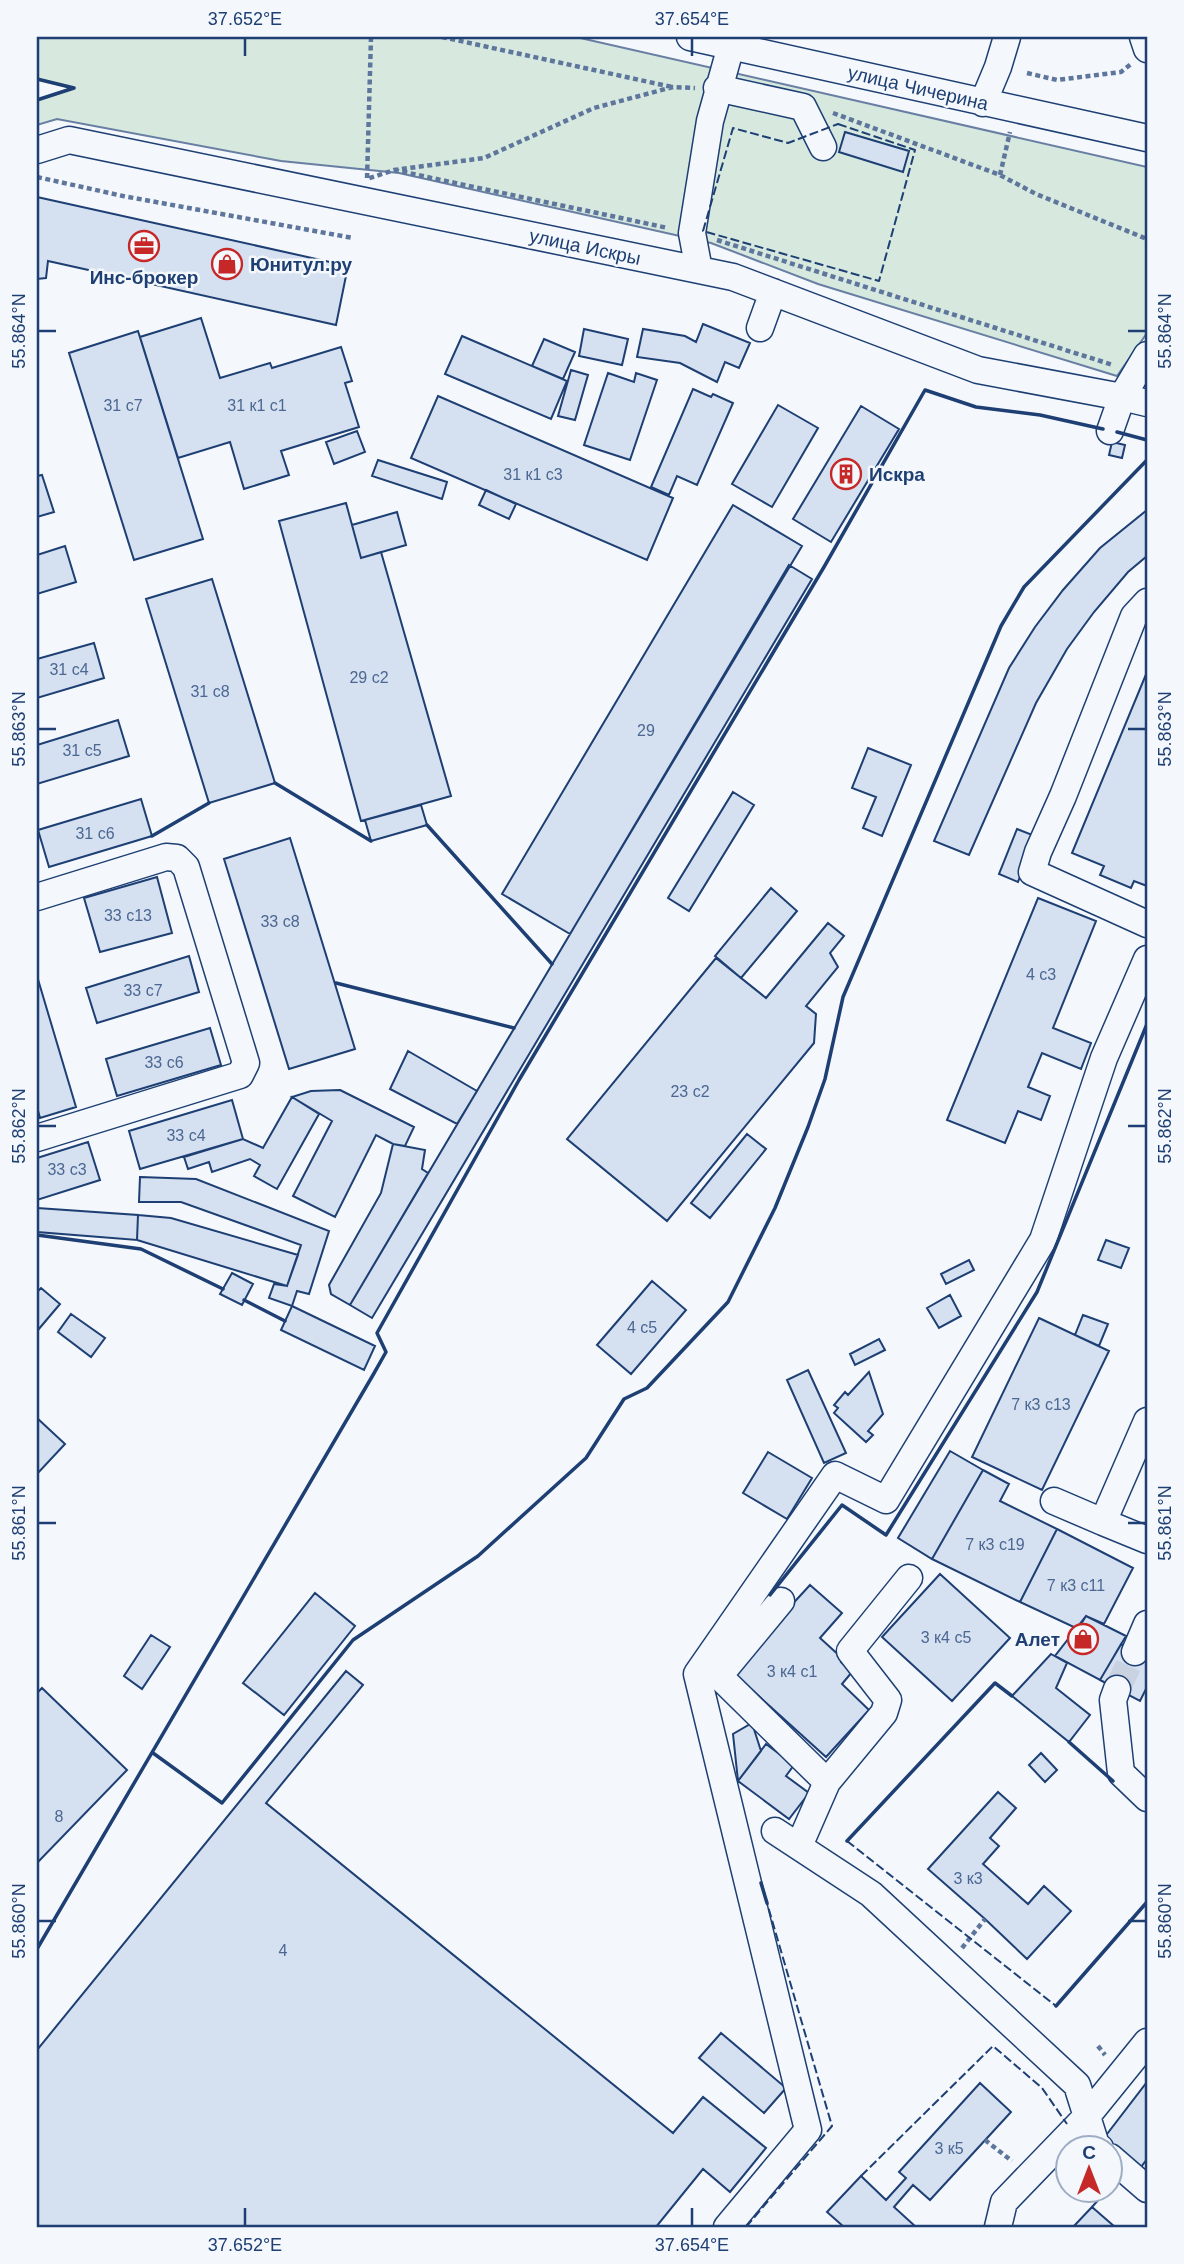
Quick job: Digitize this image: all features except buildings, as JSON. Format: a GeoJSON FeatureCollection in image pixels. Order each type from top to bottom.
{"type":"FeatureCollection","features":[{"type":"Feature","properties":{"kind":"street","name":"улица Чичерина"},"geometry":{"type":"LineString","coordinates":[[690,37],[1147,138]]}},
{"type":"Feature","properties":{"kind":"street"},"geometry":{"type":"LineString","coordinates":[[983,103],[1007,37]]}},
{"type":"Feature","properties":{"kind":"street"},"geometry":{"type":"LineString","coordinates":[[699,270],[692,233],[717,88],[731,46]]}},
{"type":"Feature","properties":{"kind":"street"},"geometry":{"type":"LineString","coordinates":[[717,88],[803,107],[823,147]]}},
{"type":"Feature","properties":{"kind":"street","name":"улица Искры"},"geometry":{"type":"LineString","coordinates":[[37,150],[69,140],[733,277],[978,370],[1135,400]]}},
{"type":"Feature","properties":{"kind":"street"},"geometry":{"type":"LineString","coordinates":[[760,328],[773,292]]}},
{"type":"Feature","properties":{"kind":"street"},"geometry":{"type":"LineString","coordinates":[[1110,431],[1135,400],[1147,355]]}},
{"type":"Feature","properties":{"kind":"street"},"geometry":{"type":"LineString","coordinates":[[1147,601],[1135,615],[1032,872],[1147,924]]}},
{"type":"Feature","properties":{"kind":"street"},"geometry":{"type":"LineString","coordinates":[[37,897],[166,858],[177,858],[186,867],[246,1063],[240,1075],[37,1138]]}},
{"type":"Feature","properties":{"kind":"street"},"geometry":{"type":"LineString","coordinates":[[726,2227],[808,2130],[696,1674],[835,1475],[886,1500],[1043,1240],[1104,1058],[1147,959]]}},
{"type":"Feature","properties":{"kind":"street"},"geometry":{"type":"LineString","coordinates":[[1103,1522],[1147,1421]]}},
{"type":"Feature","properties":{"kind":"street"},"geometry":{"type":"LineString","coordinates":[[1055,1501],[1147,1541]]}},
{"type":"Feature","properties":{"kind":"street"},"geometry":{"type":"LineString","coordinates":[[799,1846],[827,1782],[884,1713],[888,1700],[850,1651],[909,1578]]}},
{"type":"Feature","properties":{"kind":"street"},"geometry":{"type":"LineString","coordinates":[[781,1601],[719,1676],[827,1782]]}},
{"type":"Feature","properties":{"kind":"street"},"geometry":{"type":"LineString","coordinates":[[1135,1652],[1147,1624]]}},
{"type":"Feature","properties":{"kind":"street"},"geometry":{"type":"LineString","coordinates":[[1118,1689],[1113,1700],[1121,1773],[1147,1797]]}},
{"type":"Feature","properties":{"kind":"street"},"geometry":{"type":"LineString","coordinates":[[775,1831],[871,1894],[1077,2085],[1093,2134]]}},
{"type":"Feature","properties":{"kind":"street"},"geometry":{"type":"LineString","coordinates":[[998,2227],[1004,2202],[1087,2116],[1147,2042]]}},
{"type":"Feature","properties":{"kind":"street"},"geometry":{"type":"LineString","coordinates":[[1124,2169],[1147,2189]]}},
{"type":"Feature","properties":{"kind":"path"},"geometry":{"type":"LineString","coordinates":[[371,37],[367,178],[394,170],[484,158],[594,108],[673,87]]}},
{"type":"Feature","properties":{"kind":"path"},"geometry":{"type":"LineString","coordinates":[[442,37],[673,87],[717,88]]}},
{"type":"Feature","properties":{"kind":"path"},"geometry":{"type":"LineString","coordinates":[[1027,73],[1057,80],[1121,72],[1143,49]]}},
{"type":"Feature","properties":{"kind":"path"},"geometry":{"type":"LineString","coordinates":[[803,107],[844,116],[1000,174],[1036,194],[1147,239]]}},
{"type":"Feature","properties":{"kind":"path"},"geometry":{"type":"LineString","coordinates":[[1000,174],[1010,132]]}},
{"type":"Feature","properties":{"kind":"path"},"geometry":{"type":"LineString","coordinates":[[37,177],[123,196],[353,238]]}},
{"type":"Feature","properties":{"kind":"path"},"geometry":{"type":"LineString","coordinates":[[947,1965],[985,1919]]}},
{"type":"Feature","properties":{"kind":"path"},"geometry":{"type":"LineString","coordinates":[[985,2140],[1030,2176]]}},
{"type":"Feature","properties":{"kind":"shaded area"},"geometry":{"type":"Polygon","coordinates":[[[37,37],[576,37],[1147,167],[1147,333],[1117,376],[818,284],[711,243],[399,173],[281,161],[57,119],[37,125],[37,100],[72,88],[37,79],[37,37]]]}},
{"type":"Feature","properties":{"kind":"tunnel"},"geometry":{"type":"LineString","coordinates":[[1117,1689],[1135,1652]]}},
{"type":"Feature","properties":{"kind":"fence"},"geometry":{"type":"LineString","coordinates":[[838,124],[915,150],[879,281],[703,231],[733,128],[788,143],[838,124]]}},
{"type":"Feature","properties":{"kind":"fence"},"geometry":{"type":"LineString","coordinates":[[847,1841],[1056,2006]]}},
{"type":"Feature","properties":{"kind":"fence"},"geometry":{"type":"LineString","coordinates":[[746,2227],[832,2126],[767,1903]]}},
{"type":"Feature","properties":{"kind":"fence"},"geometry":{"type":"LineString","coordinates":[[861,2176],[993,2046],[1042,2088],[1067,2124]]}},
{"type":"Feature","properties":{"kind":"fence"},"geometry":{"type":"LineString","coordinates":[[1092,2207],[1095,2204]]}},
{"type":"Feature","properties":{"kind":"wall"},"geometry":{"type":"LineString","coordinates":[[37,79],[74,88],[37,100]]}},
{"type":"Feature","properties":{"kind":"wall"},"geometry":{"type":"LineString","coordinates":[[37,1949],[386,1352],[377,1333],[519,1080],[824,567],[925,390],[976,407],[1040,415],[1103,429]]}},
{"type":"Feature","properties":{"kind":"wall"},"geometry":{"type":"LineString","coordinates":[[1117,432],[1147,440]]}},
{"type":"Feature","properties":{"kind":"wall"},"geometry":{"type":"LineString","coordinates":[[153,1753],[222,1803],[353,1640],[478,1556],[586,1458],[624,1399],[647,1388],[728,1302],[775,1208],[808,1127],[825,1079],[843,997],[1001,626],[1024,587],[1147,460]]}},
{"type":"Feature","properties":{"kind":"wall"},"geometry":{"type":"LineString","coordinates":[[275,783],[371,841]]}},
{"type":"Feature","properties":{"kind":"wall"},"geometry":{"type":"LineString","coordinates":[[152,836],[209,803]]}},
{"type":"Feature","properties":{"kind":"wall"},"geometry":{"type":"LineString","coordinates":[[427,825],[552,964]]}},
{"type":"Feature","properties":{"kind":"wall"},"geometry":{"type":"LineString","coordinates":[[336,983],[514,1028]]}},
{"type":"Feature","properties":{"kind":"wall"},"geometry":{"type":"LineString","coordinates":[[770,1595],[842,1505],[886,1535],[1037,1292],[1147,1024]]}},
{"type":"Feature","properties":{"kind":"wall"},"geometry":{"type":"LineString","coordinates":[[37,1235],[141,1249],[223,1289]]}},
{"type":"Feature","properties":{"kind":"wall"},"geometry":{"type":"LineString","coordinates":[[244,1300],[285,1321]]}},
{"type":"Feature","properties":{"kind":"wall"},"geometry":{"type":"LineString","coordinates":[[847,1841],[995,1683],[1012,1696]]}},
{"type":"Feature","properties":{"kind":"wall"},"geometry":{"type":"LineString","coordinates":[[1069,1742],[1113,1781]]}},
{"type":"Feature","properties":{"kind":"wall"},"geometry":{"type":"LineString","coordinates":[[761,1883],[767,1903]]}},
{"type":"Feature","properties":{"kind":"wall"},"geometry":{"type":"LineString","coordinates":[[1056,2006],[1147,1902]]}},
{"type":"Feature","properties":{"kind":"place","name":"Инс-брокер"},"geometry":{"type":"Point","coordinates":[144,246]}},
{"type":"Feature","properties":{"kind":"place","name":"Юнитул.ру"},"geometry":{"type":"Point","coordinates":[227,264]}},
{"type":"Feature","properties":{"kind":"place","name":"Искра"},"geometry":{"type":"Point","coordinates":[846,474]}},
{"type":"Feature","properties":{"kind":"place","name":"Алет"},"geometry":{"type":"Point","coordinates":[1083,1639]}}]}
